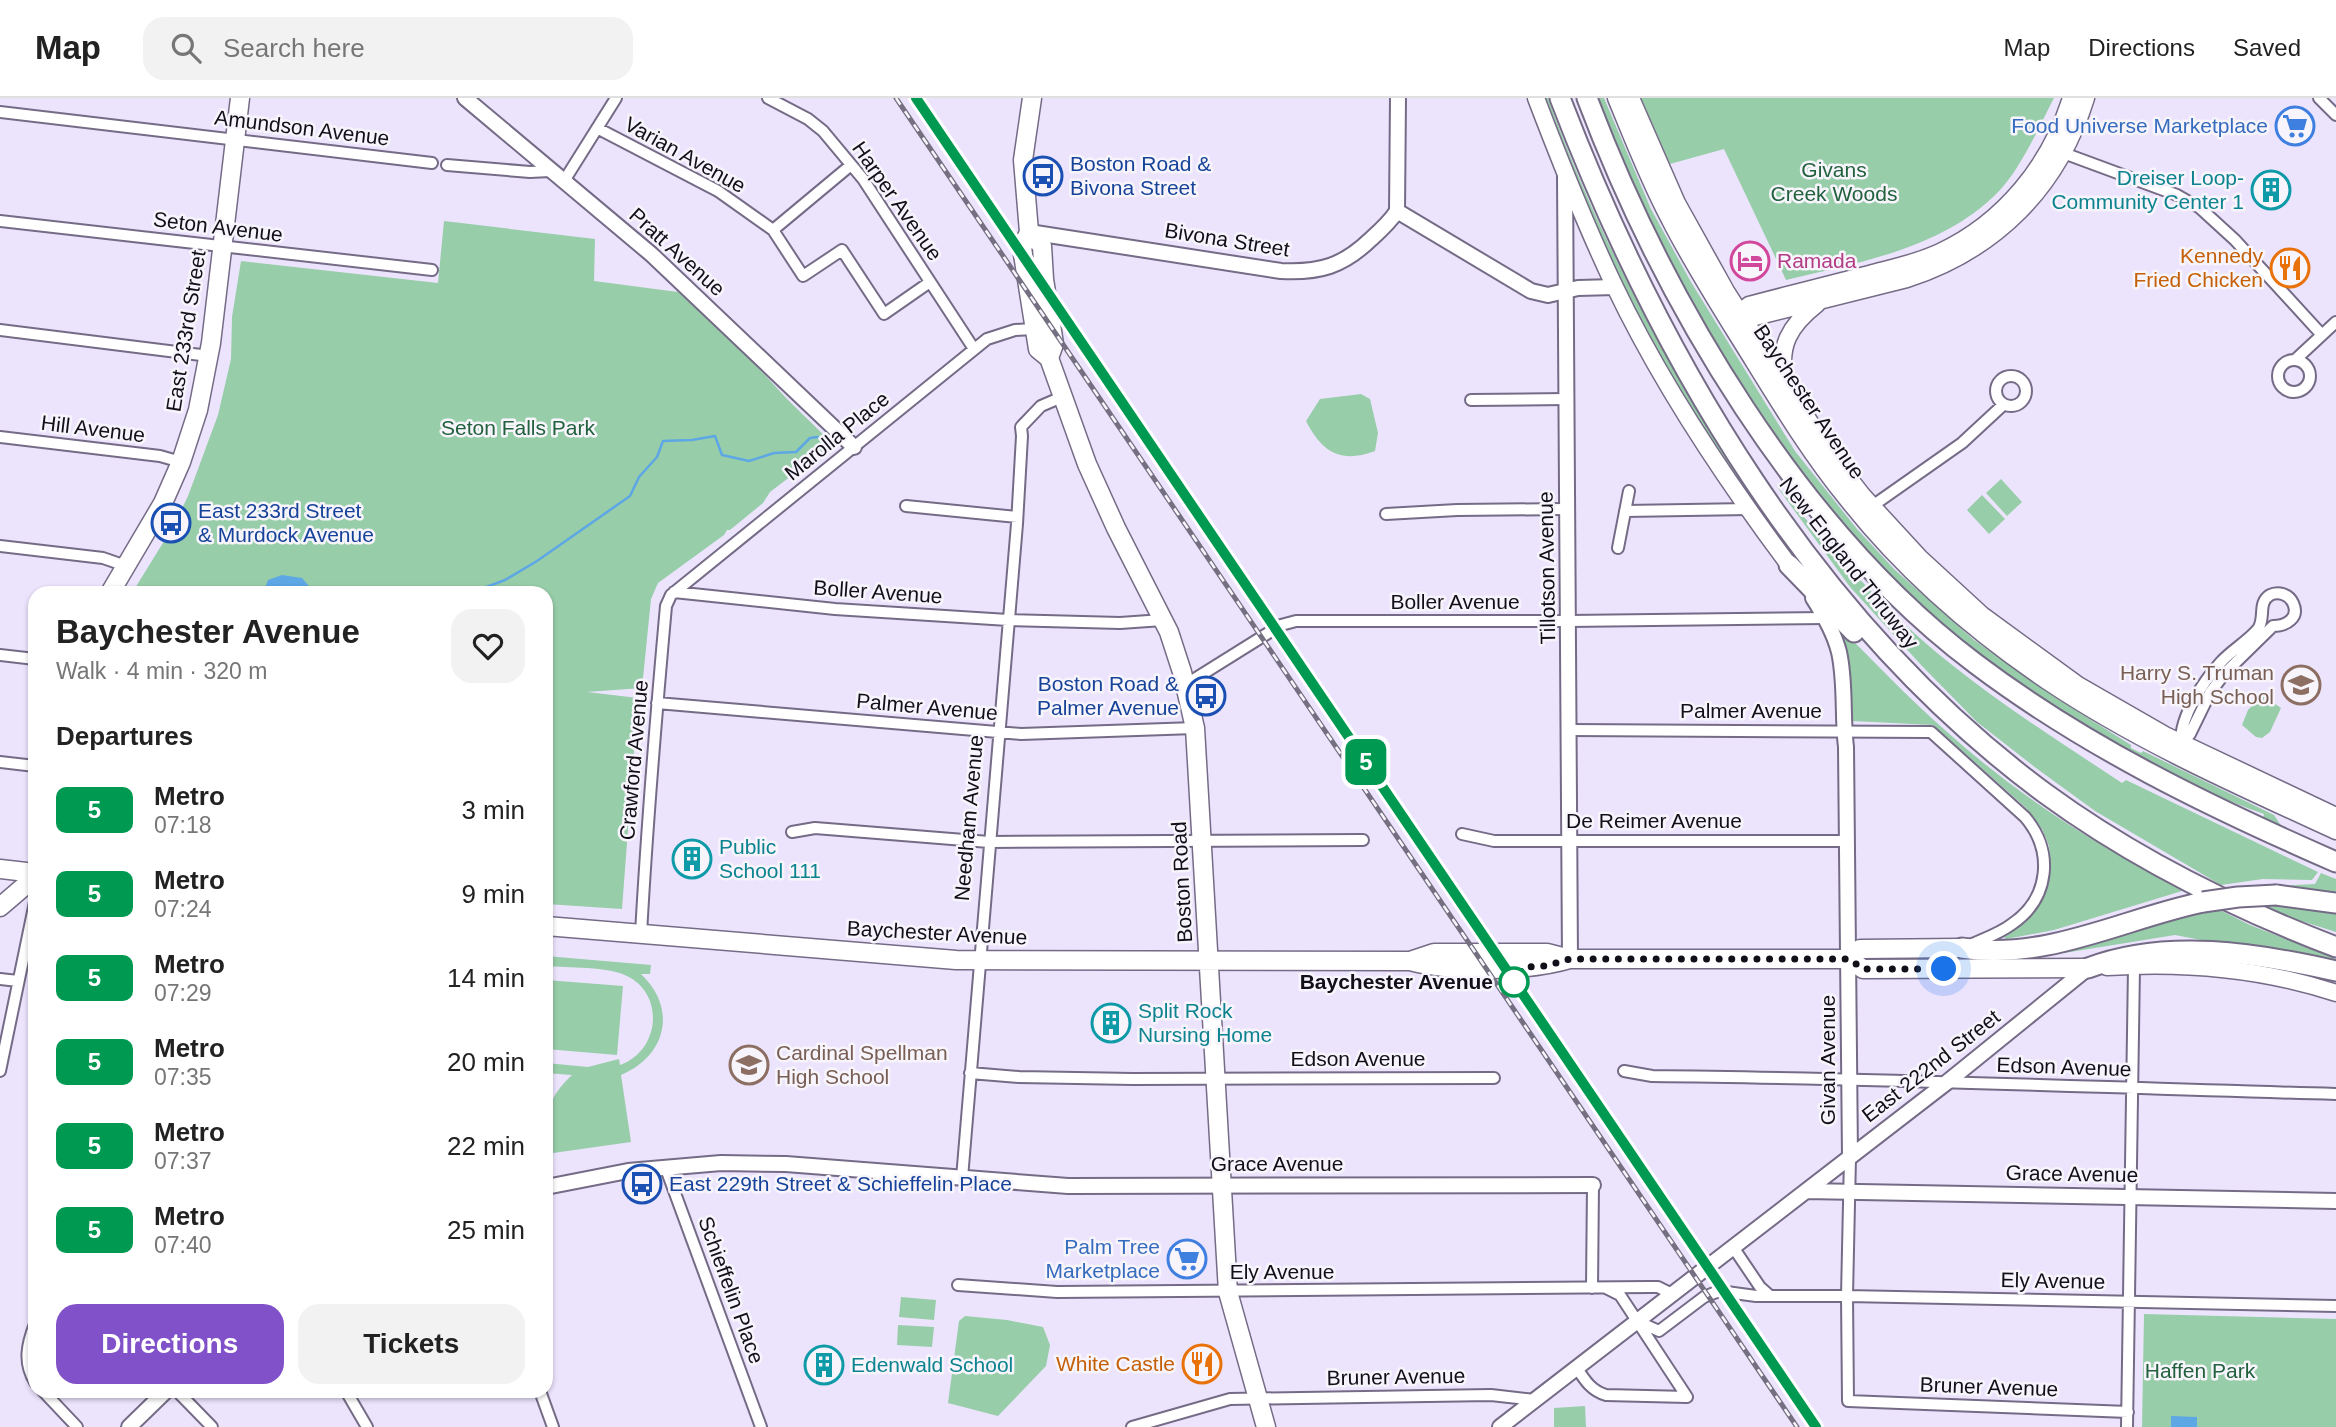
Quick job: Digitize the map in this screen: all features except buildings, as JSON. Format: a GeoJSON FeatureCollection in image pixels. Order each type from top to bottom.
{"type":"FeatureCollection","features":[{"type":"Feature","properties":{"kind":"highway","name":"New England Thruway"},"geometry":{"type":"LineString","coordinates":[[1560,98],[1589,172],[1637,276],[1688,372],[1743,462],[1799,542],[1861,621],[1931,697],[2047,795],[2134,852],[2241,908],[2336,947]]}},
{"type":"Feature","properties":{"kind":"highway","name":"New England Thruway"},"geometry":{"type":"LineString","coordinates":[[1587,98],[1641,223],[1713,356],[1749,413],[1808,496],[1876,574],[1916,614],[1963,654],[2059,722],[2120,758],[2188,793],[2336,862]]}},
{"type":"Feature","properties":{"kind":"highway"},"geometry":{"type":"LineString","coordinates":[[1789,565],[1933,710],[1968,730]]}},
{"type":"Feature","properties":{"kind":"highway"},"geometry":{"type":"LineString","coordinates":[[1962,948],[1990,952],[2053,945],[2154,914],[2238,897],[2276,895],[2336,903]]}},
{"type":"Feature","properties":{"kind":"highway"},"geometry":{"type":"LineString","coordinates":[[2088,968],[2130,956],[2208,952],[2253,955],[2336,971]]}},
{"type":"Feature","properties":{"kind":"main road","name":"East 233rd Street"},"geometry":{"type":"LineString","coordinates":[[114,586],[159,512],[181,462],[198,410],[209,356],[240,98]]}},
{"type":"Feature","properties":{"kind":"main road","name":"Boston Road"},"geometry":{"type":"LineString","coordinates":[[1032,98],[1023,160],[1029,232],[1022,248],[1038,349],[1049,358],[1084,457],[1116,528],[1164,620],[1185,685],[1195,728],[1228,1292],[1266,1427]]}},
{"type":"Feature","properties":{"kind":"main road"},"geometry":{"type":"LineString","coordinates":[[1536,98],[1565,176],[1615,287],[1670,387],[1749,509],[1789,565]]}},
{"type":"Feature","properties":{"kind":"main road","name":"Baychester Avenue"},"geometry":{"type":"LineString","coordinates":[[1616,98],[1669,219],[1786,387],[1866,511]]}},
{"type":"Feature","properties":{"kind":"main road","name":"Baychester Avenue"},"geometry":{"type":"LineString","coordinates":[[1631,98],[1684,218],[1806,444],[1866,511],[1916,575],[1991,641],[2081,703],[2178,749],[2336,831]]}},
{"type":"Feature","properties":{"kind":"main road"},"geometry":{"type":"LineString","coordinates":[[1738,319],[1822,301],[1967,253],[2008,223],[2045,183],[2071,98]]}},
{"type":"Feature","properties":{"kind":"main road"},"geometry":{"type":"LineString","coordinates":[[2057,150],[2079,119],[2086,98]]}},
{"type":"Feature","properties":{"kind":"main road","name":"Boston Road"},"geometry":{"type":"LineString","coordinates":[[1029,232],[1042,246],[1054,344],[1049,358]]}},
{"type":"Feature","properties":{"kind":"main road"},"geometry":{"type":"LineString","coordinates":[[1738,319],[1749,306],[1926,266]]}},
{"type":"Feature","properties":{"kind":"main road"},"geometry":{"type":"LineString","coordinates":[[1786,387],[1782,364],[1786,340],[1791,329],[1822,301]]}},
{"type":"Feature","properties":{"kind":"main road","name":"Baychester Avenue"},"geometry":{"type":"LineString","coordinates":[[2178,749],[2336,816]]}},
{"type":"Feature","properties":{"kind":"main road"},"geometry":{"type":"LineString","coordinates":[[0,869],[28,874]]}},
{"type":"Feature","properties":{"kind":"main road"},"geometry":{"type":"LineString","coordinates":[[0,907],[28,881]]}},
{"type":"Feature","properties":{"kind":"main road","name":"Baychester Avenue"},"geometry":{"type":"LineString","coordinates":[[553,927],[979,961],[1410,961],[1434,967],[1507,967],[1546,966],[1570,959],[1849,959],[1863,969],[2169,966],[2236,971],[2309,984],[2336,993]]}},
{"type":"Feature","properties":{"kind":"main road","name":"Baychester Avenue"},"geometry":{"type":"LineString","coordinates":[[1849,959],[1860,950],[1962,948]]}},
{"type":"Feature","properties":{"kind":"street","name":"Pratt Avenue"},"geometry":{"type":"LineString","coordinates":[[464,98],[651,254],[854,447]]}},
{"type":"Feature","properties":{"kind":"street"},"geometry":{"type":"LineString","coordinates":[[564,181],[616,98]]}},
{"type":"Feature","properties":{"kind":"street","name":"Harper Avenue"},"geometry":{"type":"LineString","coordinates":[[768,98],[816,124],[863,179],[974,349]]}},
{"type":"Feature","properties":{"kind":"street"},"geometry":{"type":"LineString","coordinates":[[1398,98],[1397,211],[1521,286],[1539,294],[1565,293],[1578,288],[1615,287]]}},
{"type":"Feature","properties":{"kind":"street"},"geometry":{"type":"LineString","coordinates":[[2319,98],[2336,116]]}},
{"type":"Feature","properties":{"kind":"street","name":"Amundson Avenue"},"geometry":{"type":"LineString","coordinates":[[0,112],[432,163]]}},
{"type":"Feature","properties":{"kind":"street","name":"Varian Avenue"},"geometry":{"type":"LineString","coordinates":[[597,128],[718,191],[773,230]]}},
{"type":"Feature","properties":{"kind":"street"},"geometry":{"type":"LineString","coordinates":[[2057,150],[2166,191],[2200,208],[2235,240],[2322,335]]}},
{"type":"Feature","properties":{"kind":"street"},"geometry":{"type":"LineString","coordinates":[[447,165],[530,172],[550,171]]}},
{"type":"Feature","properties":{"kind":"street"},"geometry":{"type":"LineString","coordinates":[[851,165],[773,230],[803,276],[842,250],[884,314],[930,282]]}},
{"type":"Feature","properties":{"kind":"street","name":"Tillotson Avenue"},"geometry":{"type":"LineString","coordinates":[[1565,176],[1570,959]]}},
{"type":"Feature","properties":{"kind":"street","name":"Bivona Street"},"geometry":{"type":"LineString","coordinates":[[1029,232],[1282,271],[1309,272],[1350,257],[1391,221],[1397,211]]}},
{"type":"Feature","properties":{"kind":"street","name":"Seton Avenue"},"geometry":{"type":"LineString","coordinates":[[0,221],[432,270]]}},
{"type":"Feature","properties":{"kind":"street"},"geometry":{"type":"LineString","coordinates":[[2295,360],[2336,322]]}},
{"type":"Feature","properties":{"kind":"street","name":"Marolla Place"},"geometry":{"type":"LineString","coordinates":[[674,592],[987,339],[1002,332],[1033,329]]}},
{"type":"Feature","properties":{"kind":"street"},"geometry":{"type":"LineString","coordinates":[[0,330],[209,356]]}},
{"type":"Feature","properties":{"kind":"street","name":"Needham Avenue"},"geometry":{"type":"LineString","coordinates":[[962,1178],[1009,620],[1023,436],[1021,427],[1041,406],[1062,397]]}},
{"type":"Feature","properties":{"kind":"street"},"geometry":{"type":"LineString","coordinates":[[1471,400],[1567,399]]}},
{"type":"Feature","properties":{"kind":"street"},"geometry":{"type":"LineString","coordinates":[[1866,511],[1962,443],[2003,404]]}},
{"type":"Feature","properties":{"kind":"street","name":"Hill Avenue"},"geometry":{"type":"LineString","coordinates":[[0,437],[160,456],[181,462]]}},
{"type":"Feature","properties":{"kind":"street"},"geometry":{"type":"LineString","coordinates":[[1618,548],[1629,491]]}},
{"type":"Feature","properties":{"kind":"street"},"geometry":{"type":"LineString","coordinates":[[906,506],[1017,517]]}},
{"type":"Feature","properties":{"kind":"street"},"geometry":{"type":"LineString","coordinates":[[1386,514],[1567,509]]}},
{"type":"Feature","properties":{"kind":"street"},"geometry":{"type":"LineString","coordinates":[[1625,511],[1749,509]]}},
{"type":"Feature","properties":{"kind":"street"},"geometry":{"type":"LineString","coordinates":[[0,546],[107,559],[125,566]]}},
{"type":"Feature","properties":{"kind":"street","name":"Givan Avenue"},"geometry":{"type":"LineString","coordinates":[[1789,565],[1826,618],[1839,650],[1841,665],[1849,959],[1848,1401]]}},
{"type":"Feature","properties":{"kind":"street","name":"Boller Avenue"},"geometry":{"type":"LineString","coordinates":[[674,592],[835,609],[1009,620],[1120,623],[1164,620]]}},
{"type":"Feature","properties":{"kind":"street","name":"Crawford Avenue"},"geometry":{"type":"LineString","coordinates":[[641,934],[646,834],[666,606],[674,592]]}},
{"type":"Feature","properties":{"kind":"street"},"geometry":{"type":"LineString","coordinates":[[2283,593],[2294,604],[2291,620],[2273,626],[2224,674],[2210,694],[2190,734],[2178,749],[2181,729],[2200,692],[2221,663],[2258,628],[2263,617],[2264,601],[2272,594],[2283,593]]}},
{"type":"Feature","properties":{"kind":"street","name":"Boller Avenue"},"geometry":{"type":"LineString","coordinates":[[1185,685],[1281,625],[1296,621],[1826,618]]}},
{"type":"Feature","properties":{"kind":"street"},"geometry":{"type":"LineString","coordinates":[[0,655],[28,658]]}},
{"type":"Feature","properties":{"kind":"street","name":"Palmer Avenue"},"geometry":{"type":"LineString","coordinates":[[657,703],[998,732],[1195,728]]}},
{"type":"Feature","properties":{"kind":"street","name":"Palmer Avenue"},"geometry":{"type":"LineString","coordinates":[[1570,730],[1931,732],[2025,817],[2036,832],[2044,861],[2041,890],[2023,916],[2000,932],[1962,948]]}},
{"type":"Feature","properties":{"kind":"street"},"geometry":{"type":"LineString","coordinates":[[0,762],[28,765]]}},
{"type":"Feature","properties":{"kind":"street"},"geometry":{"type":"LineString","coordinates":[[792,832],[815,828],[989,842],[1363,840]]}},
{"type":"Feature","properties":{"kind":"street","name":"De Reimer Avenue"},"geometry":{"type":"LineString","coordinates":[[1462,834],[1494,841],[1847,841]]}},
{"type":"Feature","properties":{"kind":"street"},"geometry":{"type":"LineString","coordinates":[[0,1072],[28,935]]}},
{"type":"Feature","properties":{"kind":"street"},"geometry":{"type":"LineString","coordinates":[[2125,967],[2132,1088],[2127,1427]]}},
{"type":"Feature","properties":{"kind":"street","name":"East 222nd Street"},"geometry":{"type":"LineString","coordinates":[[1500,1427],[1946,1083],[2088,968]]}},
{"type":"Feature","properties":{"kind":"street"},"geometry":{"type":"LineString","coordinates":[[0,979],[18,981]]}},
{"type":"Feature","properties":{"kind":"street","name":"Edson Avenue"},"geometry":{"type":"LineString","coordinates":[[1624,1071],[1651,1076],[1849,1078],[2336,1094]]}},
{"type":"Feature","properties":{"kind":"street","name":"Edson Avenue"},"geometry":{"type":"LineString","coordinates":[[970,1073],[1019,1077],[1216,1079],[1494,1078]]}},
{"type":"Feature","properties":{"kind":"street"},"geometry":{"type":"LineString","coordinates":[[553,1186],[665,1166],[768,1163],[962,1178]]}},
{"type":"Feature","properties":{"kind":"street","name":"Schieffelin Place"},"geometry":{"type":"LineString","coordinates":[[665,1166],[761,1427]]}},
{"type":"Feature","properties":{"kind":"street","name":"Grace Avenue"},"geometry":{"type":"LineString","coordinates":[[962,1178],[1069,1186],[1593,1185]]}},
{"type":"Feature","properties":{"kind":"street"},"geometry":{"type":"LineString","coordinates":[[1592,1288],[1593,1185]]}},
{"type":"Feature","properties":{"kind":"street","name":"Grace Avenue"},"geometry":{"type":"LineString","coordinates":[[1807,1191],[2336,1201]]}},
{"type":"Feature","properties":{"kind":"street"},"geometry":{"type":"LineString","coordinates":[[1733,1247],[1760,1287],[1769,1295]]}},
{"type":"Feature","properties":{"kind":"street","name":"Ely Avenue"},"geometry":{"type":"LineString","coordinates":[[958,1285],[1057,1292],[1658,1287],[1672,1294]]}},
{"type":"Feature","properties":{"kind":"street"},"geometry":{"type":"LineString","coordinates":[[1577,1368],[1597,1392],[1606,1395],[1687,1396],[1620,1295],[1606,1287]]}},
{"type":"Feature","properties":{"kind":"street","name":"Ely Avenue"},"geometry":{"type":"LineString","coordinates":[[1637,1321],[1659,1331],[1704,1297],[1719,1291],[1756,1296],[2336,1306]]}},
{"type":"Feature","properties":{"kind":"street","name":"Bruner Avenue"},"geometry":{"type":"LineString","coordinates":[[1132,1427],[1230,1399],[1491,1395],[1535,1400]]}},
{"type":"Feature","properties":{"kind":"street"},"geometry":{"type":"LineString","coordinates":[[50,1398],[77,1427]]}},
{"type":"Feature","properties":{"kind":"street"},"geometry":{"type":"LineString","coordinates":[[129,1427],[159,1398]]}},
{"type":"Feature","properties":{"kind":"street"},"geometry":{"type":"LineString","coordinates":[[184,1398],[212,1427]]}},
{"type":"Feature","properties":{"kind":"street"},"geometry":{"type":"LineString","coordinates":[[350,1398],[368,1427]]}},
{"type":"Feature","properties":{"kind":"street"},"geometry":{"type":"LineString","coordinates":[[543,1398],[553,1427]]}},
{"type":"Feature","properties":{"kind":"street","name":"Bruner Avenue"},"geometry":{"type":"LineString","coordinates":[[1848,1401],[2128,1412]]}},
{"type":"Feature","properties":{"kind":"green space"},"geometry":{"type":"Polygon","coordinates":[[[1541,98],[1548,98],[1590,204],[1658,340],[1770,528],[1699,424],[1636,316],[1591,223],[1541,98]]]}},
{"type":"Feature","properties":{"kind":"green space"},"geometry":{"type":"Polygon","coordinates":[[[1596,98],[1604,98],[1651,209],[1691,282],[1795,451],[1857,529],[1895,570],[1974,640],[2053,696],[2131,745],[2131,748],[2141,753],[2143,751],[2274,815],[2282,827],[2263,819],[2264,814],[2158,769],[2053,709],[1956,638],[1872,559],[1788,455],[1714,341],[1650,221],[1596,98]]]}},
{"type":"Feature","properties":{"kind":"green space","name":"Givans Creek Woods"},"geometry":{"type":"Polygon","coordinates":[[[1641,98],[2054,98],[2030,146],[2008,181],[1978,210],[1954,226],[1900,250],[1786,280],[1724,149],[1670,164],[1641,98]]]}},
{"type":"Feature","properties":{"kind":"green space","name":"Seton Falls Park"},"geometry":{"type":"Polygon","coordinates":[[[444,221],[595,239],[594,281],[678,292],[740,348],[833,444],[770,492],[763,503],[724,535],[658,583],[651,599],[642,688],[587,692],[638,698],[622,909],[553,904],[553,586],[136,586],[174,525],[188,496],[218,415],[231,359],[232,317],[241,261],[438,283],[444,221]]]}},
{"type":"Feature","properties":{"kind":"green space"},"geometry":{"type":"Polygon","coordinates":[[[1361,394],[1370,399],[1378,433],[1375,451],[1352,456],[1333,452],[1319,441],[1306,421],[1320,399],[1361,394]]]}},
{"type":"Feature","properties":{"kind":"green space"},"geometry":{"type":"Polygon","coordinates":[[[2001,479],[2022,502],[2007,516],[1986,493],[2001,479]]]}},
{"type":"Feature","properties":{"kind":"green space"},"geometry":{"type":"Polygon","coordinates":[[[1775,484],[1902,622],[1995,697],[2122,783],[2126,780],[2318,872],[2312,880],[2263,879],[2221,885],[2095,811],[1977,722],[1922,666],[1850,587],[1775,484]]]}},
{"type":"Feature","properties":{"kind":"green space"},"geometry":{"type":"Polygon","coordinates":[[[1982,495],[2005,519],[1989,534],[1967,510],[1982,495]]]}},
{"type":"Feature","properties":{"kind":"green space"},"geometry":{"type":"Polygon","coordinates":[[[1835,623],[1932,718],[2000,776],[2118,855],[2181,888],[2182,891],[2054,930],[2006,939],[2003,936],[2026,922],[2047,887],[2049,846],[2042,829],[2026,808],[1933,725],[1852,721],[1849,717],[1835,623]]]}},
{"type":"Feature","properties":{"kind":"green space"},"geometry":{"type":"Polygon","coordinates":[[[2262,695],[2281,708],[2270,732],[2262,738],[2256,737],[2242,725],[2248,710],[2262,695]]]}},
{"type":"Feature","properties":{"kind":"green space"},"geometry":{"type":"Polygon","coordinates":[[[2321,873],[2336,879],[2336,896],[2256,887],[2315,884],[2321,873]]]}},
{"type":"Feature","properties":{"kind":"green space"},"geometry":{"type":"Polygon","coordinates":[[[2256,903],[2336,909],[2336,932],[2285,916],[2256,903]]]}},
{"type":"Feature","properties":{"kind":"green space"},"geometry":{"type":"Polygon","coordinates":[[[2214,907],[2250,925],[2336,959],[2336,966],[2175,935],[2064,953],[2063,947],[2214,907]]]}},
{"type":"Feature","properties":{"kind":"green space"},"geometry":{"type":"Polygon","coordinates":[[[553,957],[651,965],[650,974],[641,974],[660,1002],[662,1030],[657,1044],[648,1056],[621,1075],[631,1142],[553,1153],[553,1098],[572,1075],[553,1074],[553,1064],[588,1067],[619,1059],[620,1065],[633,1058],[650,1036],[653,1023],[648,996],[627,976],[599,969],[553,966],[553,957]]]}},
{"type":"Feature","properties":{"kind":"green space"},"geometry":{"type":"Polygon","coordinates":[[[553,981],[623,986],[617,1055],[553,1050],[553,981]]]}},
{"type":"Feature","properties":{"kind":"green space"},"geometry":{"type":"Polygon","coordinates":[[[901,1297],[936,1300],[934,1320],[899,1317],[901,1297]]]}},
{"type":"Feature","properties":{"kind":"green space","name":"Haffen Park"},"geometry":{"type":"Polygon","coordinates":[[[2144,1314],[2336,1319],[2336,1427],[2142,1427],[2144,1314]]]}},
{"type":"Feature","properties":{"kind":"green space"},"geometry":{"type":"Polygon","coordinates":[[[965,1316],[1043,1327],[1050,1345],[1046,1366],[998,1416],[948,1403],[959,1321],[965,1316]]]}},
{"type":"Feature","properties":{"kind":"green space"},"geometry":{"type":"Polygon","coordinates":[[[898,1325],[934,1327],[932,1347],[897,1345],[898,1325]]]}},
{"type":"Feature","properties":{"kind":"green space"},"geometry":{"type":"Polygon","coordinates":[[[1585,1406],[1586,1427],[1554,1427],[1554,1408],[1585,1406]]]}},
{"type":"Feature","properties":{"kind":"water"},"geometry":{"type":"Polygon","coordinates":[[[282,575],[302,578],[309,586],[266,586],[268,580],[282,575]]]}},
{"type":"Feature","properties":{"kind":"water"},"geometry":{"type":"Polygon","coordinates":[[[2171,1416],[2197,1417],[2197,1427],[2171,1427],[2171,1416]]]}},
{"type":"Feature","properties":{"kind":"waterway"},"geometry":{"type":"LineString","coordinates":[[489,586],[537,561],[630,496],[639,477],[657,457],[663,441],[715,436],[722,455],[749,461],[774,453],[796,452],[810,438],[818,437]]}},
{"type":"Feature","properties":{"kind":"railway"},"geometry":{"type":"LineString","coordinates":[[896,98],[1797,1427]]}},
{"type":"Feature","properties":{"kind":"railway"},"geometry":{"type":"LineString","coordinates":[[916,98],[1816,1427]]}},
{"type":"Feature","properties":{"kind":"metro line","name":"5"},"geometry":{"type":"LineString","coordinates":[[916,98],[1816,1427]]}},
{"type":"Feature","properties":{"kind":"place","name":"Food Universe Marketplace"},"geometry":{"type":"Point","coordinates":[2295,126]}},
{"type":"Feature","properties":{"kind":"place","name":"Boston Road & Bivona Street"},"geometry":{"type":"Point","coordinates":[1043,176]}},
{"type":"Feature","properties":{"kind":"place","name":"Dreiser Loop- Community Center 1"},"geometry":{"type":"Point","coordinates":[2271,190]}},
{"type":"Feature","properties":{"kind":"place","name":"Ramada"},"geometry":{"type":"Point","coordinates":[1750,261]}},
{"type":"Feature","properties":{"kind":"place","name":"Kennedy Fried Chicken"},"geometry":{"type":"Point","coordinates":[2290,268]}},
{"type":"Feature","properties":{"kind":"place","name":"East 233rd Street & Murdock Avenue"},"geometry":{"type":"Point","coordinates":[171,523]}},
{"type":"Feature","properties":{"kind":"place","name":"Harry S. Truman High School"},"geometry":{"type":"Point","coordinates":[2301,685]}},
{"type":"Feature","properties":{"kind":"place","name":"Boston Road & Palmer Avenue"},"geometry":{"type":"Point","coordinates":[1206,696]}},
{"type":"Feature","properties":{"kind":"place","name":"Public School 111"},"geometry":{"type":"Point","coordinates":[692,859]}},
{"type":"Feature","properties":{"kind":"place","name":"Baychester Avenue"},"geometry":{"type":"Point","coordinates":[1514,982]}},
{"type":"Feature","properties":{"kind":"place","name":"Split Rock Nursing Home"},"geometry":{"type":"Point","coordinates":[1111,1023]}},
{"type":"Feature","properties":{"kind":"place","name":"Cardinal Spellman High School"},"geometry":{"type":"Point","coordinates":[749,1065]}},
{"type":"Feature","properties":{"kind":"place","name":"East 229th Street & Schieffelin Place"},"geometry":{"type":"Point","coordinates":[642,1184]}},
{"type":"Feature","properties":{"kind":"place","name":"Palm Tree Marketplace"},"geometry":{"type":"Point","coordinates":[1187,1259]}},
{"type":"Feature","properties":{"kind":"place","name":"White Castle"},"geometry":{"type":"Point","coordinates":[1202,1364]}},
{"type":"Feature","properties":{"kind":"place","name":"Edenwald School"},"geometry":{"type":"Point","coordinates":[824,1365]}},
{"type":"Feature","properties":{"kind":"route"},"geometry":{"type":"LineString","coordinates":[[1514,982],[1524,967],[1546,966],[1570,959],[1849,959],[1863,969],[1944,969]]}}]}
